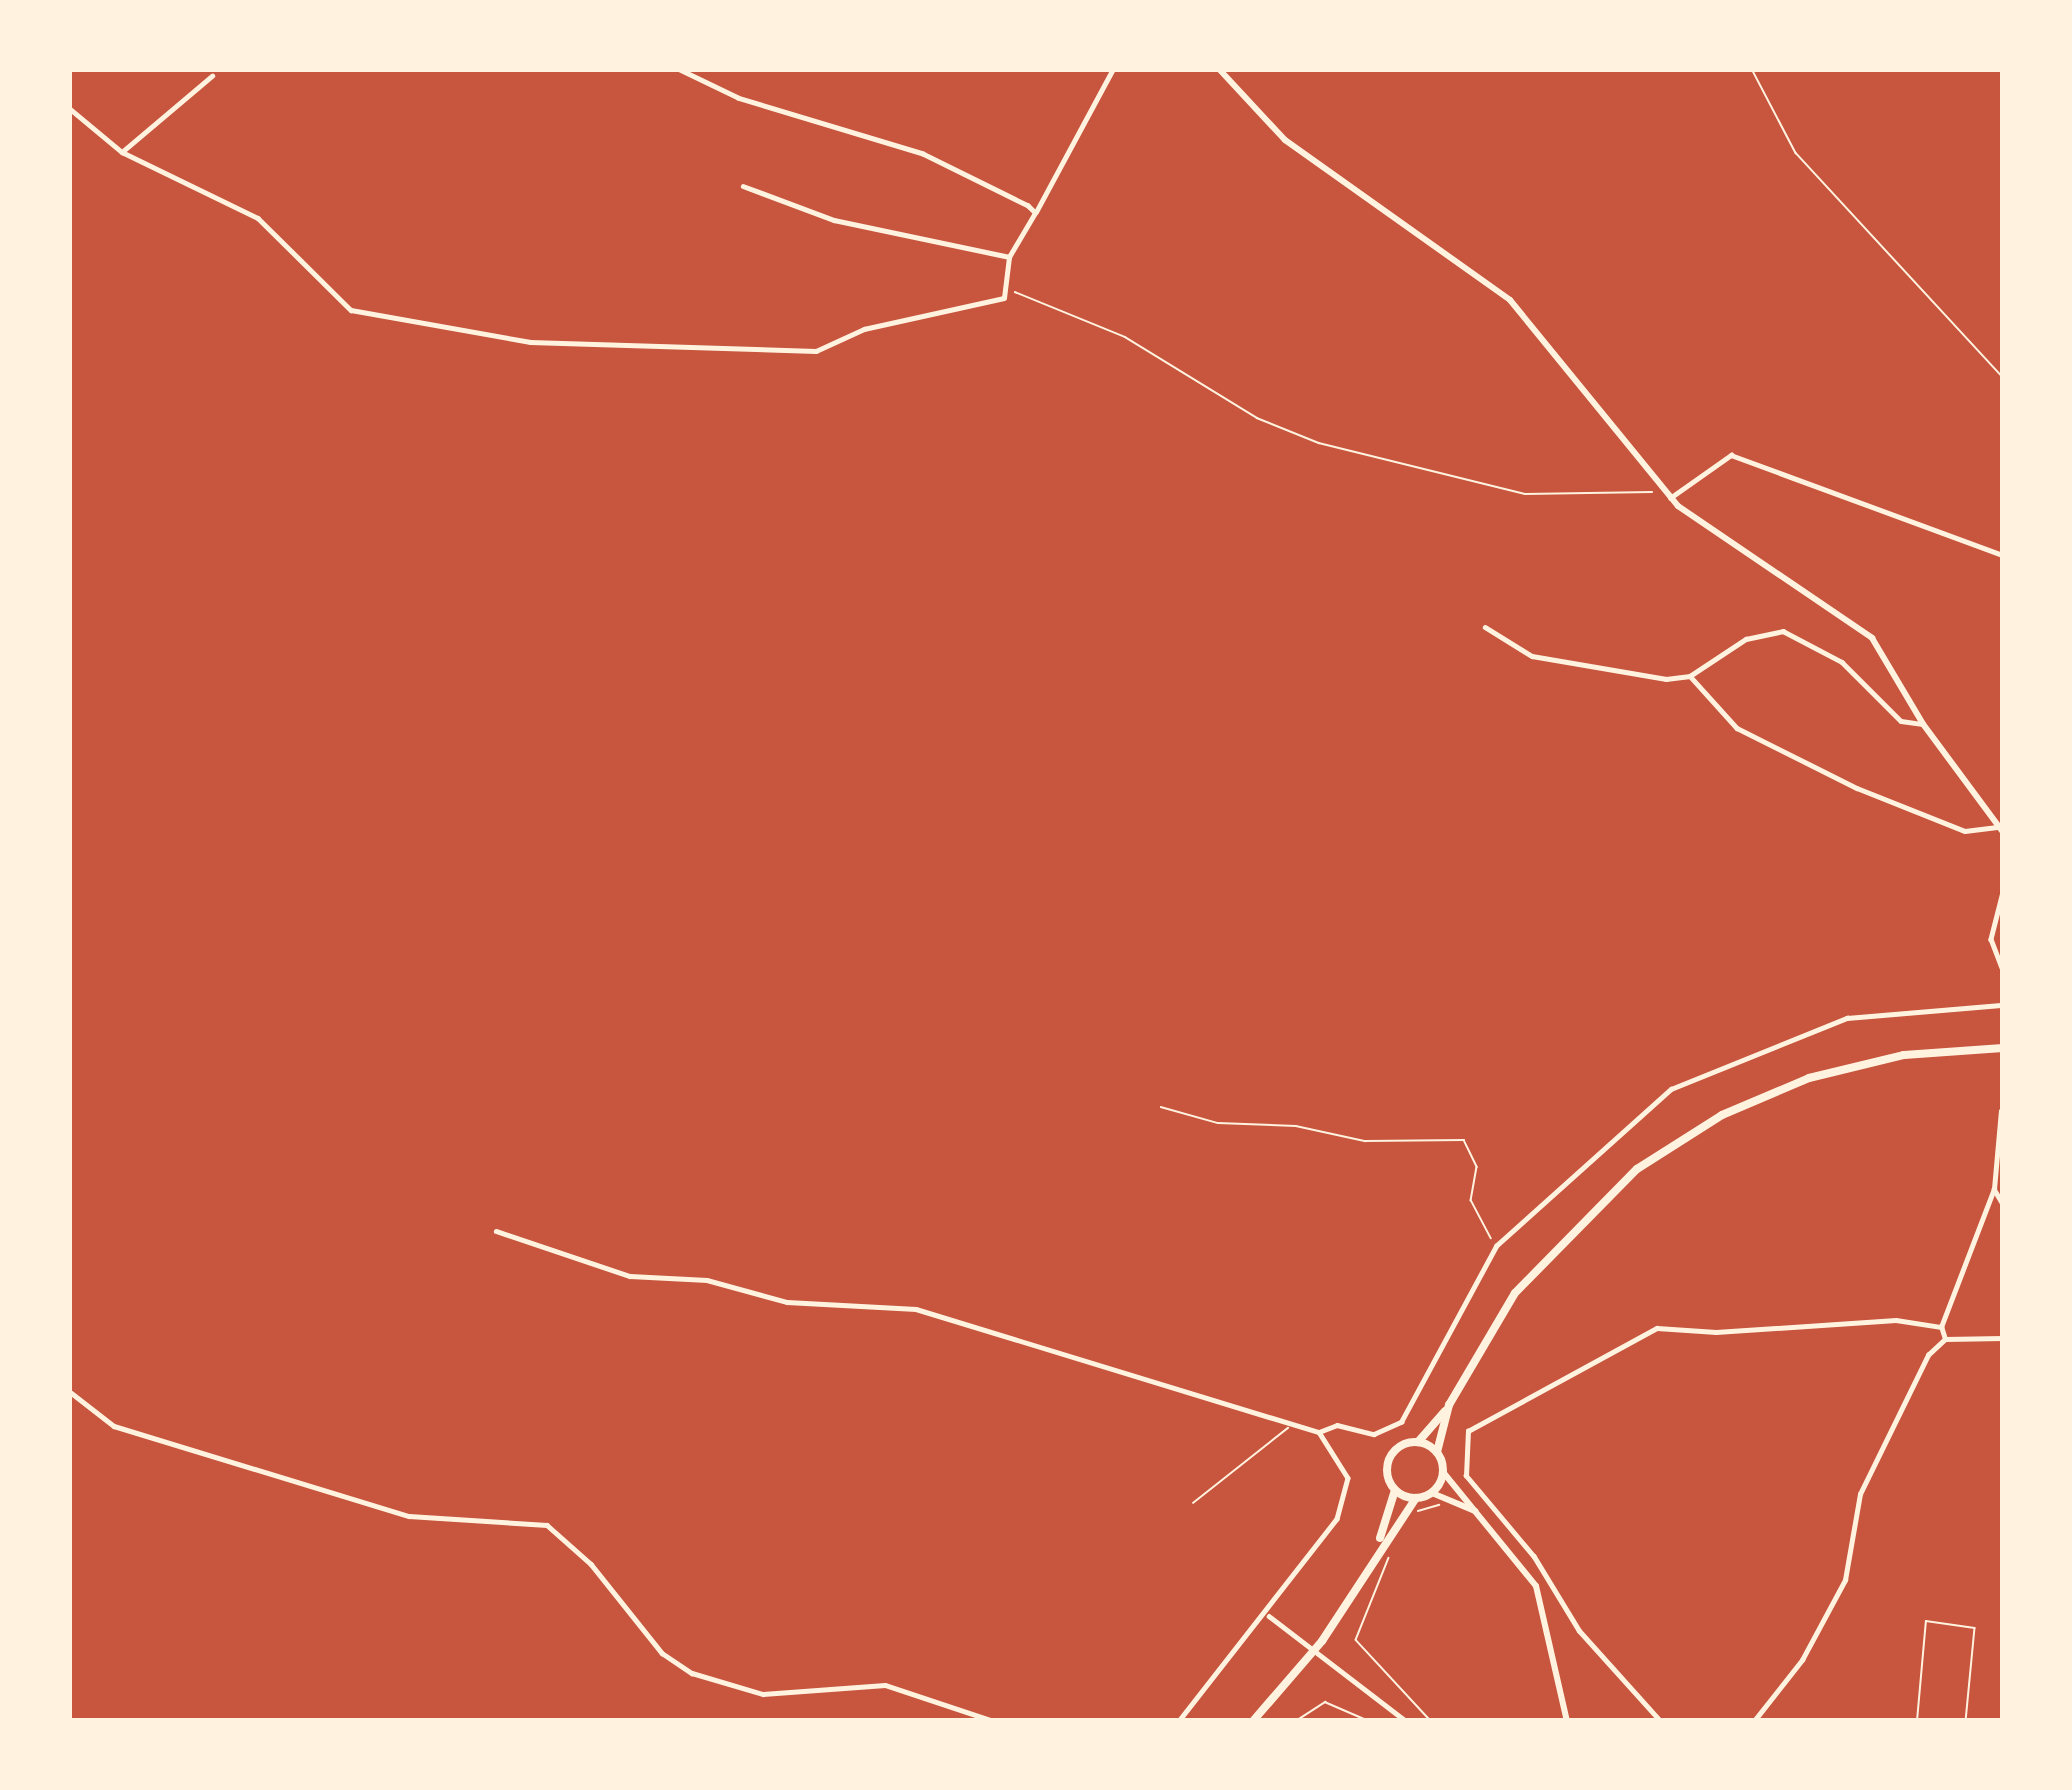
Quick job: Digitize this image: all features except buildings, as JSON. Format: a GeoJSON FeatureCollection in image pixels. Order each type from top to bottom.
{"type":"FeatureCollection","features":[{"type":"Feature","properties":{"kind":"main road"},"geometry":{"type":"LineString","coordinates":[[1219,69],[1285,140],[1510,300],[1670,498],[1872,638],[1923,724],[2001,830]]}},
{"type":"Feature","properties":{"kind":"main road"},"geometry":{"type":"LineString","coordinates":[[1376,1550],[1395,1490],[1389,1458],[1418,1442],[1450,1405],[1538,1264],[1667,1147],[1745,1103],[1844,1068],[2003,1048]]}},
{"type":"Feature","properties":{"kind":"main road"},"geometry":{"type":"LineString","coordinates":[[1450,1405],[1437,1452],[1444,1472],[1536,1586],[1567,1721]]}},
{"type":"Feature","properties":{"kind":"main road"},"geometry":{"type":"LineString","coordinates":[[1418,1442],[1437,1452]]}},
{"type":"Feature","properties":{"kind":"main road"},"geometry":{"type":"LineString","coordinates":[[1432,1493],[1444,1472]]}},
{"type":"Feature","properties":{"kind":"main road"},"geometry":{"type":"LineString","coordinates":[[1395,1490],[1416,1498]]}},
{"type":"Feature","properties":{"kind":"main road"},"geometry":{"type":"LineString","coordinates":[[1253,1721],[1322,1642],[1376,1550],[1416,1498],[1432,1493],[1484,1516]]}},
{"type":"Feature","properties":{"kind":"street"},"geometry":{"type":"LineString","coordinates":[[678,69],[770,110],[922,154],[1035,213]]}},
{"type":"Feature","properties":{"kind":"street"},"geometry":{"type":"LineString","coordinates":[[69,108],[122,152],[258,218],[351,310],[488,337],[816,351],[863,329],[1004,298],[1010,257],[1113,69]]}},
{"type":"Feature","properties":{"kind":"street"},"geometry":{"type":"LineString","coordinates":[[122,152],[212,76]]}},
{"type":"Feature","properties":{"kind":"street"},"geometry":{"type":"LineString","coordinates":[[743,186],[834,220],[1010,257]]}},
{"type":"Feature","properties":{"kind":"street"},"geometry":{"type":"LineString","coordinates":[[1670,498],[1732,455],[2003,555]]}},
{"type":"Feature","properties":{"kind":"street"},"geometry":{"type":"LineString","coordinates":[[1485,627],[1532,656],[1666,679],[1690,676],[1722,650],[1783,631],[1842,662],[1901,721],[1923,724]]}},
{"type":"Feature","properties":{"kind":"street"},"geometry":{"type":"LineString","coordinates":[[1690,676],[1737,728],[1857,788],[1965,831],[2001,830]]}},
{"type":"Feature","properties":{"kind":"street"},"geometry":{"type":"LineString","coordinates":[[2003,892],[1991,939],[2003,971]]}},
{"type":"Feature","properties":{"kind":"street"},"geometry":{"type":"LineString","coordinates":[[1319,1432],[1337,1425],[1374,1434],[1401,1422],[1496,1246],[1671,1089],[1862,1015],[2003,1005]]}},
{"type":"Feature","properties":{"kind":"street"},"geometry":{"type":"LineString","coordinates":[[1945,1339],[1941,1327],[1994,1189],[2001,1111]]}},
{"type":"Feature","properties":{"kind":"street"},"geometry":{"type":"LineString","coordinates":[[1994,1189],[2003,1204]]}},
{"type":"Feature","properties":{"kind":"street"},"geometry":{"type":"LineString","coordinates":[[496,1231],[630,1276],[707,1280],[787,1302],[916,1309],[1319,1432],[1343,1460],[1348,1495],[1269,1616],[1179,1721]]}},
{"type":"Feature","properties":{"kind":"street"},"geometry":{"type":"LineString","coordinates":[[1660,1721],[1579,1631],[1534,1557],[1466,1476],[1468,1430],[1657,1328],[1715,1332],[1896,1320],[1941,1327]]}},
{"type":"Feature","properties":{"kind":"street"},"geometry":{"type":"LineString","coordinates":[[1754,1721],[1802,1660],[1845,1580],[1860,1494],[1928,1355],[1945,1339],[2003,1338]]}},
{"type":"Feature","properties":{"kind":"street"},"geometry":{"type":"LineString","coordinates":[[69,1391],[114,1426],[276,1470],[409,1516],[547,1525],[591,1564],[662,1652],[692,1673],[763,1694],[885,1685],[994,1721]]}},
{"type":"Feature","properties":{"kind":"street"},"geometry":{"type":"LineString","coordinates":[[1269,1616],[1406,1721]]}},
{"type":"Feature","properties":{"kind":"lane"},"geometry":{"type":"LineString","coordinates":[[1193,1503],[1296,1422]]}},
{"type":"Feature","properties":{"kind":"lane"},"geometry":{"type":"LineString","coordinates":[[1917,1721],[1926,1621],[1975,1628],[1966,1721]]}},
{"type":"Feature","properties":{"kind":"path"},"geometry":{"type":"LineString","coordinates":[[1752,69],[1796,153],[2003,377]]}},
{"type":"Feature","properties":{"kind":"path"},"geometry":{"type":"LineString","coordinates":[[1005,289],[1125,337],[1280,429],[1525,494],[1661,490]]}},
{"type":"Feature","properties":{"kind":"path"},"geometry":{"type":"LineString","coordinates":[[1161,1107],[1218,1124],[1296,1126],[1384,1143],[1464,1140],[1477,1167],[1471,1200],[1496,1246]]}},
{"type":"Feature","properties":{"kind":"path"},"geometry":{"type":"LineString","coordinates":[[1407,1524],[1416,1512],[1443,1504]]}},
{"type":"Feature","properties":{"kind":"path"},"geometry":{"type":"LineString","coordinates":[[1389,1557],[1357,1640],[1431,1721]]}},
{"type":"Feature","properties":{"kind":"path"},"geometry":{"type":"LineString","coordinates":[[1296,1721],[1325,1702],[1369,1721]]}}]}
